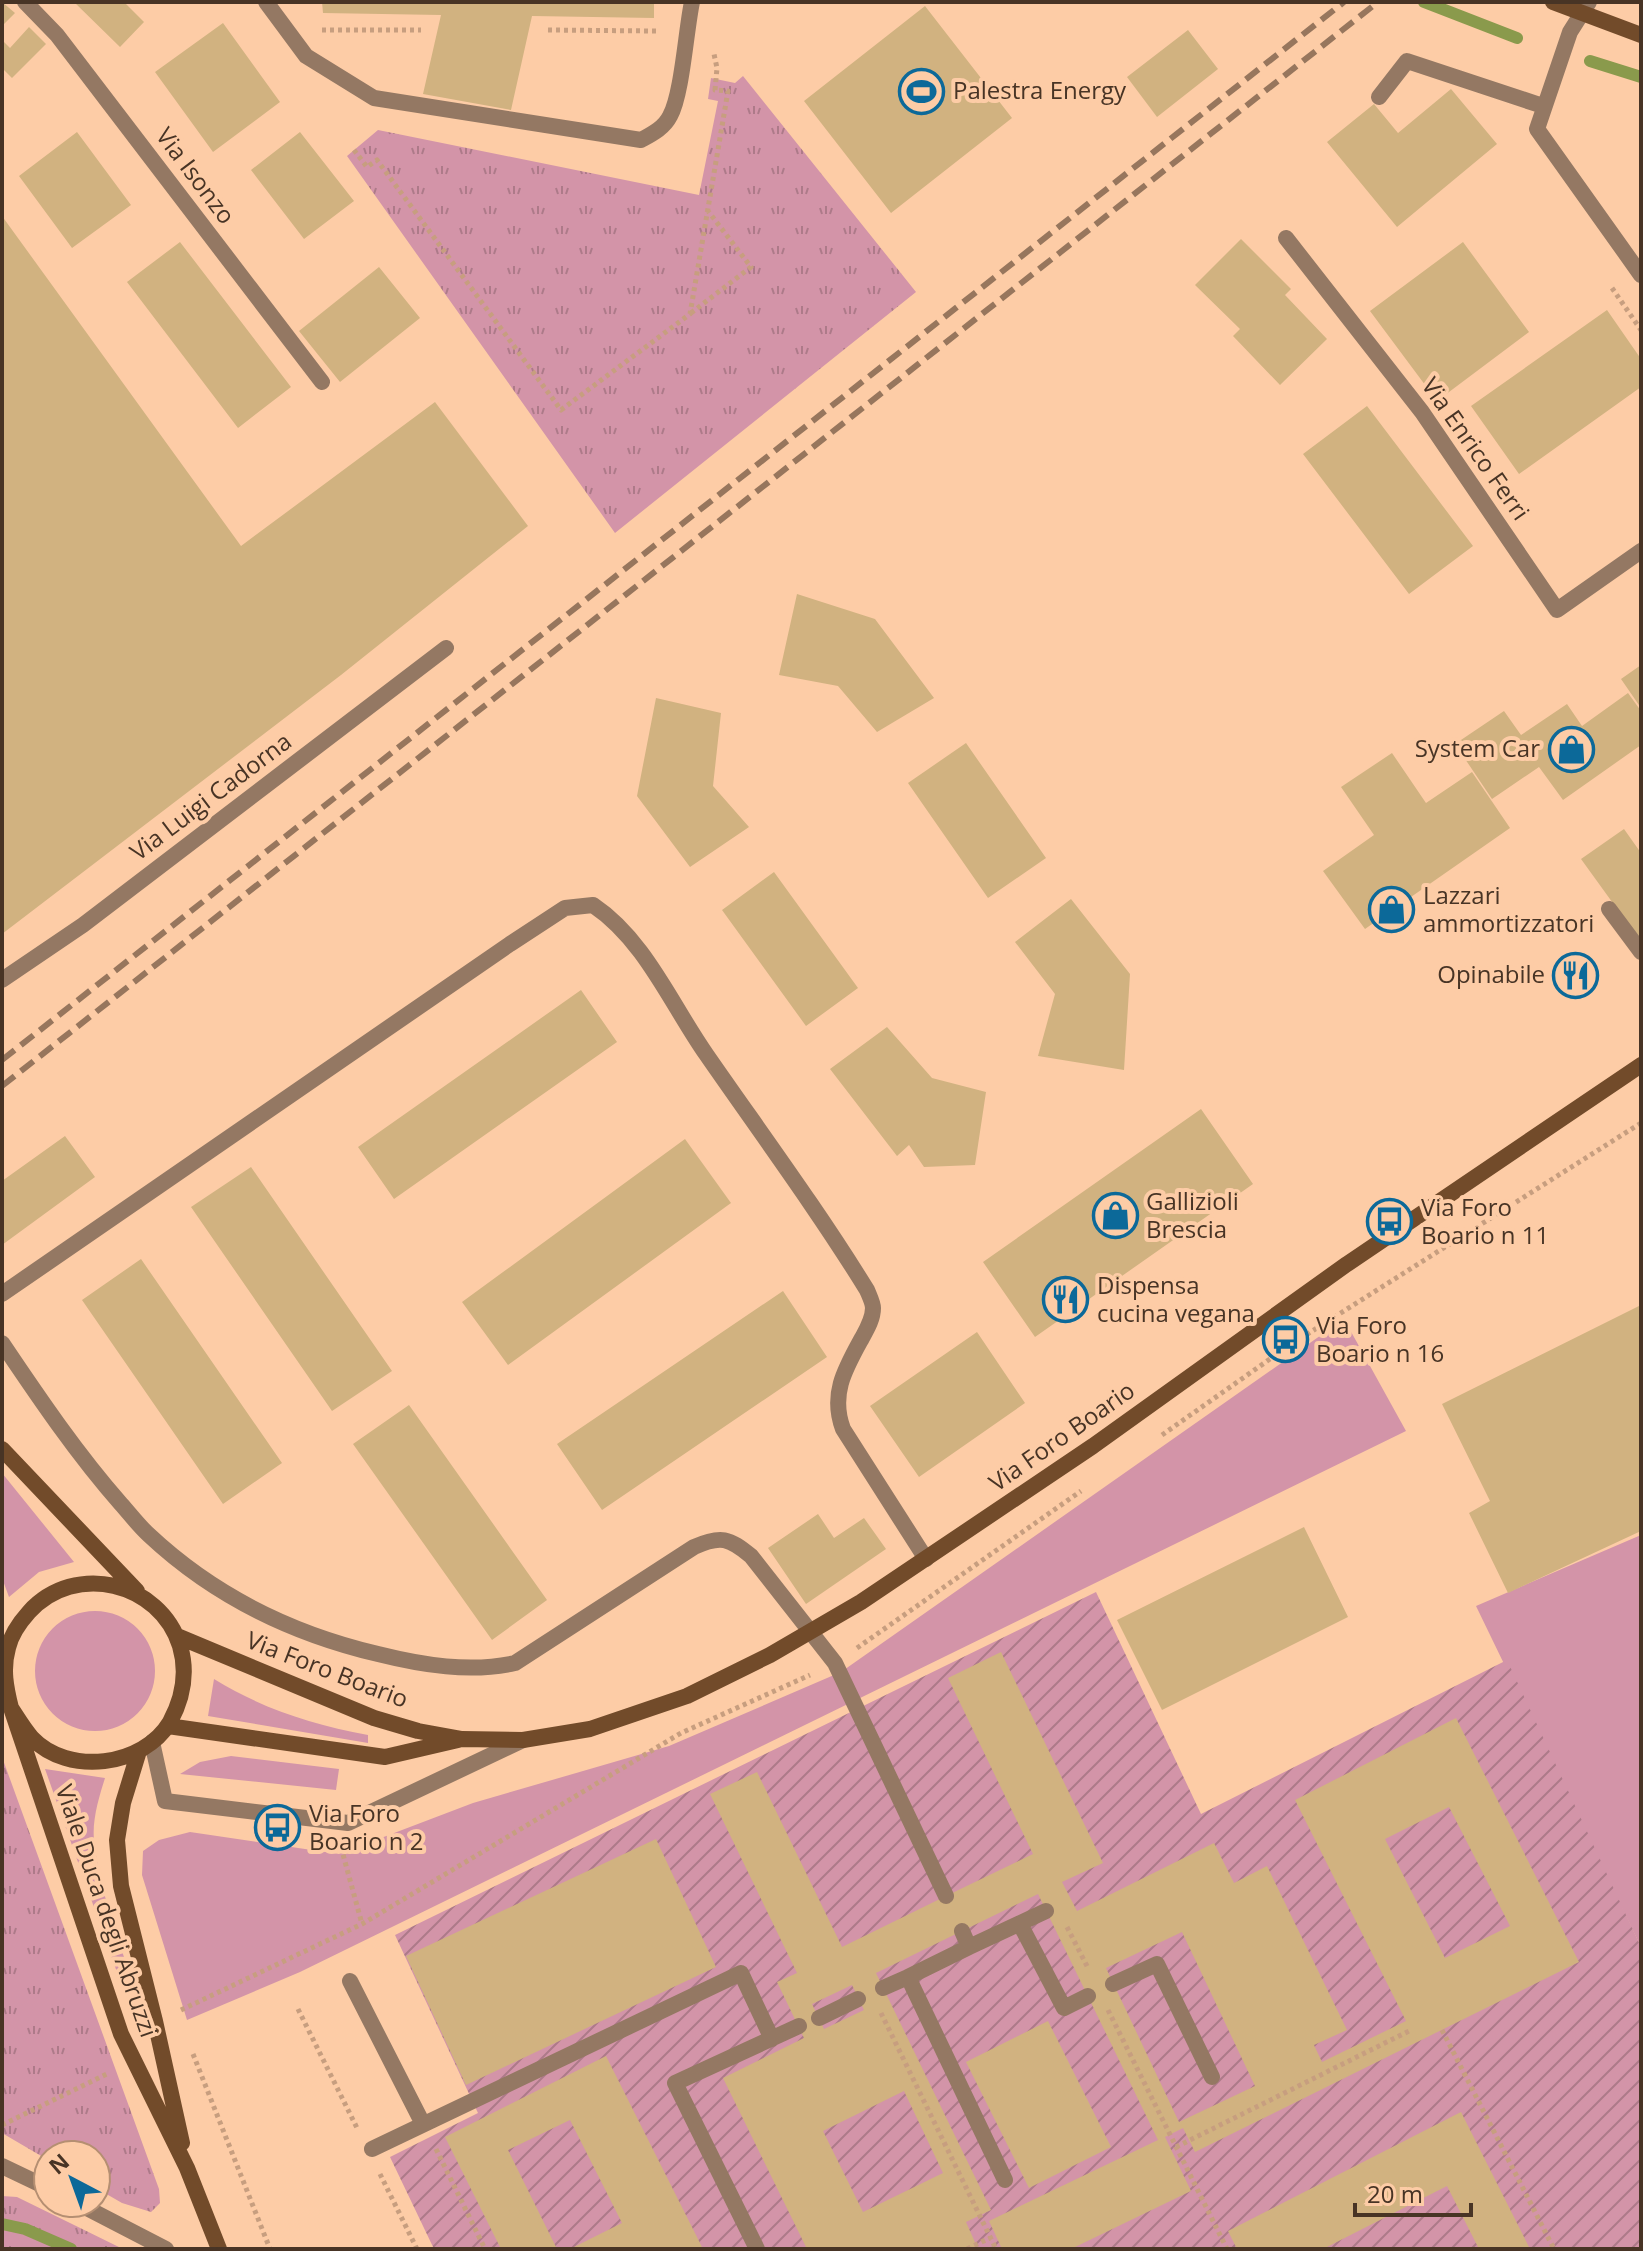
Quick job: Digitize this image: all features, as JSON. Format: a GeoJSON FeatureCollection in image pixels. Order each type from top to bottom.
{"type":"FeatureCollection","features":[{"type":"Feature","properties":{"kind":"main road"},"geometry":{"type":"LineString","coordinates":[[1553,2],[1641,35]]}},
{"type":"Feature","properties":{"kind":"main road","name":"Via Foro Boario"},"geometry":{"type":"LineString","coordinates":[[177,1636],[374,1718],[418,1731],[462,1739],[523,1740],[590,1729],[687,1696],[770,1655],[861,1602],[1093,1446],[1347,1264],[1641,1065]]}},
{"type":"Feature","properties":{"kind":"main road"},"geometry":{"type":"LineString","coordinates":[[2,1449],[140,1595]]}},
{"type":"Feature","properties":{"kind":"main road","name":"Viale Duca degli Abruzzi"},"geometry":{"type":"LineString","coordinates":[[11,1708],[33,1739],[65,1759],[103,1762],[145,1746],[168,1726],[179,1705],[184,1682],[184,1659],[177,1636],[168,1620],[140,1595],[115,1585],[88,1583],[62,1589],[38,1602],[5,1639],[4,1678],[11,1708],[121,2034],[187,2168],[219,2249]]}},
{"type":"Feature","properties":{"kind":"main road","name":"Via Foro Boario"},"geometry":{"type":"LineString","coordinates":[[168,1726],[385,1757],[462,1739]]}},
{"type":"Feature","properties":{"kind":"main road","name":"Viale Duca degli Abruzzi"},"geometry":{"type":"LineString","coordinates":[[145,1746],[123,1803],[117,1840],[121,1886],[187,2168]]}},
{"type":"Feature","properties":{"kind":"street","name":"Via Isonzo"},"geometry":{"type":"LineString","coordinates":[[25,2],[57,35],[322,382]]}},
{"type":"Feature","properties":{"kind":"street"},"geometry":{"type":"LineString","coordinates":[[266,2],[306,56],[374,98],[641,140],[658,131],[670,116],[677,98],[692,2]]}},
{"type":"Feature","properties":{"kind":"street"},"geometry":{"type":"LineString","coordinates":[[1589,2],[1570,32],[1537,129],[1641,275]]}},
{"type":"Feature","properties":{"kind":"street"},"geometry":{"type":"LineString","coordinates":[[1379,97],[1407,61],[1543,106]]}},
{"type":"Feature","properties":{"kind":"street","name":"Via Enrico Ferri"},"geometry":{"type":"LineString","coordinates":[[1286,238],[1422,412],[1557,610],[1641,551]]}},
{"type":"Feature","properties":{"kind":"street","name":"Via Luigi Cadorna"},"geometry":{"type":"LineString","coordinates":[[2,980],[83,925],[446,648]]}},
{"type":"Feature","properties":{"kind":"street"},"geometry":{"type":"LineString","coordinates":[[2,1294],[510,944],[565,908],[593,905],[626,932],[867,1290],[874,1306],[868,1326],[844,1372],[837,1395],[837,1413],[843,1429],[926,1559]]}},
{"type":"Feature","properties":{"kind":"street"},"geometry":{"type":"LineString","coordinates":[[1609,909],[1641,952]]}},
{"type":"Feature","properties":{"kind":"street"},"geometry":{"type":"LineString","coordinates":[[2,1343],[98,1477],[149,1535],[231,1596],[285,1625],[340,1645],[415,1663],[496,1667],[515,1663],[694,1547],[709,1540],[725,1539],[735,1543],[751,1556],[835,1663],[946,1896]]}},
{"type":"Feature","properties":{"kind":"street"},"geometry":{"type":"LineString","coordinates":[[145,1746],[165,1801],[348,1823],[523,1740]]}},
{"type":"Feature","properties":{"kind":"street"},"geometry":{"type":"LineString","coordinates":[[883,1988],[1046,1911]]}},
{"type":"Feature","properties":{"kind":"street"},"geometry":{"type":"LineString","coordinates":[[1020,1924],[1064,2008],[1088,1996]]}},
{"type":"Feature","properties":{"kind":"street"},"geometry":{"type":"LineString","coordinates":[[962,1931],[969,1947]]}},
{"type":"Feature","properties":{"kind":"street"},"geometry":{"type":"LineString","coordinates":[[1113,1984],[1157,1964],[1212,2077]]}},
{"type":"Feature","properties":{"kind":"street"},"geometry":{"type":"LineString","coordinates":[[372,2149],[741,1973],[772,2039]]}},
{"type":"Feature","properties":{"kind":"street"},"geometry":{"type":"LineString","coordinates":[[908,1977],[1005,2180]]}},
{"type":"Feature","properties":{"kind":"street"},"geometry":{"type":"LineString","coordinates":[[350,1981],[423,2124]]}},
{"type":"Feature","properties":{"kind":"street"},"geometry":{"type":"LineString","coordinates":[[819,2018],[858,1999]]}},
{"type":"Feature","properties":{"kind":"street"},"geometry":{"type":"LineString","coordinates":[[757,2249],[675,2083],[799,2026]]}},
{"type":"Feature","properties":{"kind":"street"},"geometry":{"type":"LineString","coordinates":[[2,2166],[32,2180]]}},
{"type":"Feature","properties":{"kind":"street"},"geometry":{"type":"LineString","coordinates":[[108,2219],[166,2249]]}},
{"type":"Feature","properties":{"kind":"path"},"geometry":{"type":"LineString","coordinates":[[306,56],[314,30],[421,30]]}},
{"type":"Feature","properties":{"kind":"path"},"geometry":{"type":"LineString","coordinates":[[548,30],[656,31]]}},
{"type":"Feature","properties":{"kind":"path"},"geometry":{"type":"LineString","coordinates":[[690,314],[728,91],[715,90],[717,68],[711,45]]}},
{"type":"Feature","properties":{"kind":"path"},"geometry":{"type":"LineString","coordinates":[[354,150],[367,167],[377,160],[561,410],[751,267],[707,210]]}},
{"type":"Feature","properties":{"kind":"path"},"geometry":{"type":"LineString","coordinates":[[1158,1438],[1287,1347],[1641,1123]]}},
{"type":"Feature","properties":{"kind":"path"},"geometry":{"type":"LineString","coordinates":[[177,2012],[362,1924],[681,1733],[835,1663],[1093,1483]]}},
{"type":"Feature","properties":{"kind":"path"},"geometry":{"type":"LineString","coordinates":[[339,1842],[362,1924]]}},
{"type":"Feature","properties":{"kind":"path"},"geometry":{"type":"LineString","coordinates":[[1064,1920],[1092,1977]]}},
{"type":"Feature","properties":{"kind":"path"},"geometry":{"type":"LineString","coordinates":[[1106,2006],[1227,2249]]}},
{"type":"Feature","properties":{"kind":"path"},"geometry":{"type":"LineString","coordinates":[[878,2007],[996,2249]]}},
{"type":"Feature","properties":{"kind":"path"},"geometry":{"type":"LineString","coordinates":[[1176,2147],[1411,2030]]}},
{"type":"Feature","properties":{"kind":"path"},"geometry":{"type":"LineString","coordinates":[[1442,2030],[1554,2249]]}},
{"type":"Feature","properties":{"kind":"path"},"geometry":{"type":"LineString","coordinates":[[188,2041],[270,2249]]}},
{"type":"Feature","properties":{"kind":"path"},"geometry":{"type":"LineString","coordinates":[[2,2125],[115,2070]]}},
{"type":"Feature","properties":{"kind":"path"},"geometry":{"type":"LineString","coordinates":[[423,2124],[485,2249]]}},
{"type":"Feature","properties":{"kind":"path"},"geometry":{"type":"LineString","coordinates":[[967,2249],[990,2238]]}},
{"type":"Feature","properties":{"kind":"green space"},"geometry":{"type":"Polygon","coordinates":[[[743,76],[916,292],[615,533],[347,156],[378,130],[699,195],[718,101],[708,99],[711,78],[735,83],[743,76]]]}},
{"type":"Feature","properties":{"kind":"green space"},"geometry":{"type":"Polygon","coordinates":[[[1344,1319],[1406,1431],[300,1972],[187,2020],[142,1875],[143,1851],[159,1840],[190,1832],[339,1854],[473,1803],[669,1746],[841,1672],[1344,1319]]]}},
{"type":"Feature","properties":{"kind":"green space"},"geometry":{"type":"Polygon","coordinates":[[[2,1473],[74,1562],[39,1572],[9,1597],[2,1578],[2,1473]]]}},
{"type":"Feature","properties":{"kind":"green space"},"geometry":{"type":"Polygon","coordinates":[[[1641,1535],[1641,1947],[1476,1606],[1641,1535]]]}},
{"type":"Feature","properties":{"kind":"green space"},"geometry":{"type":"Polygon","coordinates":[[[1096,1592],[1201,1814],[1507,1660],[1641,1947],[1641,2249],[434,2249],[390,2157],[478,2113],[395,1935],[1096,1592]]]}},
{"type":"Feature","properties":{"kind":"green space"},"geometry":{"type":"Polygon","coordinates":[[[95,1611],[118,1615],[138,1628],[151,1648],[155,1671],[151,1694],[138,1714],[118,1727],[95,1731],[72,1727],[52,1714],[39,1694],[35,1671],[39,1648],[52,1628],[72,1615],[95,1611]]]}},
{"type":"Feature","properties":{"kind":"green space"},"geometry":{"type":"Polygon","coordinates":[[[214,1679],[288,1714],[368,1735],[368,1743],[208,1716],[214,1679]]]}},
{"type":"Feature","properties":{"kind":"green space"},"geometry":{"type":"Polygon","coordinates":[[[231,1756],[339,1769],[336,1790],[180,1774],[200,1762],[231,1756]]]}},
{"type":"Feature","properties":{"kind":"green space"},"geometry":{"type":"Polygon","coordinates":[[[2,1757],[159,2189],[160,2203],[151,2212],[112,2197],[112,2139],[32,2139],[32,2151],[2,2133],[2,1757]]]}},
{"type":"Feature","properties":{"kind":"green space"},"geometry":{"type":"Polygon","coordinates":[[[45,1769],[105,1778],[95,1817],[94,1840],[105,1896],[134,1987],[124,1992],[45,1769]]]}},
{"type":"Feature","properties":{"kind":"green space"},"geometry":{"type":"Polygon","coordinates":[[[2,2196],[17,2197],[32,2204],[32,2219],[62,2219],[123,2249],[2,2249],[2,2196]]]}},
{"type":"Feature","properties":{"kind":"building"},"geometry":{"type":"Polygon","coordinates":[[[2,2],[15,13],[2,26],[2,2]]]}},
{"type":"Feature","properties":{"kind":"building"},"geometry":{"type":"Polygon","coordinates":[[[74,2],[124,2],[144,22],[120,47],[74,2]]]}},
{"type":"Feature","properties":{"kind":"building"},"geometry":{"type":"Polygon","coordinates":[[[322,2],[654,2],[654,18],[532,16],[511,110],[423,94],[441,15],[323,13],[322,2]]]}},
{"type":"Feature","properties":{"kind":"building"},"geometry":{"type":"Polygon","coordinates":[[[925,6],[1012,118],[891,213],[804,101],[925,6]]]}},
{"type":"Feature","properties":{"kind":"building"},"geometry":{"type":"Polygon","coordinates":[[[223,23],[280,102],[213,152],[155,72],[223,23]]]}},
{"type":"Feature","properties":{"kind":"building"},"geometry":{"type":"Polygon","coordinates":[[[29,27],[46,44],[12,78],[2,68],[2,40],[10,48],[29,27]]]}},
{"type":"Feature","properties":{"kind":"building"},"geometry":{"type":"Polygon","coordinates":[[[1188,30],[1218,69],[1157,117],[1127,77],[1188,30]]]}},
{"type":"Feature","properties":{"kind":"building"},"geometry":{"type":"Polygon","coordinates":[[[1451,89],[1497,144],[1397,227],[1327,142],[1374,104],[1398,133],[1451,89]]]}},
{"type":"Feature","properties":{"kind":"building"},"geometry":{"type":"Polygon","coordinates":[[[77,132],[131,205],[72,248],[19,176],[77,132]]]}},
{"type":"Feature","properties":{"kind":"building"},"geometry":{"type":"Polygon","coordinates":[[[300,132],[354,201],[304,239],[251,170],[300,132]]]}},
{"type":"Feature","properties":{"kind":"building"},"geometry":{"type":"Polygon","coordinates":[[[2,216],[241,546],[435,402],[528,526],[341,675],[2,934],[2,216]]]}},
{"type":"Feature","properties":{"kind":"building"},"geometry":{"type":"Polygon","coordinates":[[[1241,239],[1291,289],[1285,295],[1327,339],[1280,385],[1233,336],[1240,329],[1195,285],[1241,239]]]}},
{"type":"Feature","properties":{"kind":"building"},"geometry":{"type":"Polygon","coordinates":[[[180,242],[291,387],[238,428],[127,282],[180,242]]]}},
{"type":"Feature","properties":{"kind":"building"},"geometry":{"type":"Polygon","coordinates":[[[1463,242],[1529,332],[1437,401],[1370,311],[1463,242]]]}},
{"type":"Feature","properties":{"kind":"building"},"geometry":{"type":"Polygon","coordinates":[[[379,267],[420,318],[340,382],[299,331],[379,267]]]}},
{"type":"Feature","properties":{"kind":"building"},"geometry":{"type":"Polygon","coordinates":[[[1607,310],[1641,359],[1641,387],[1519,474],[1471,406],[1607,310]]]}},
{"type":"Feature","properties":{"kind":"building"},"geometry":{"type":"Polygon","coordinates":[[[1367,406],[1473,546],[1409,594],[1303,454],[1367,406]]]}},
{"type":"Feature","properties":{"kind":"building"},"geometry":{"type":"Polygon","coordinates":[[[797,594],[875,619],[934,698],[877,732],[838,686],[779,675],[797,594]]]}},
{"type":"Feature","properties":{"kind":"building"},"geometry":{"type":"Polygon","coordinates":[[[1641,665],[1641,708],[1621,679],[1641,665]]]}},
{"type":"Feature","properties":{"kind":"building"},"geometry":{"type":"Polygon","coordinates":[[[1628,693],[1641,711],[1641,745],[1563,800],[1539,767],[1492,799],[1455,744],[1504,711],[1521,735],[1567,704],[1582,726],[1628,693]]]}},
{"type":"Feature","properties":{"kind":"building"},"geometry":{"type":"Polygon","coordinates":[[[656,698],[721,713],[713,786],[749,827],[690,867],[637,796],[656,698]]]}},
{"type":"Feature","properties":{"kind":"building"},"geometry":{"type":"Polygon","coordinates":[[[966,743],[1046,858],[988,898],[908,783],[966,743]]]}},
{"type":"Feature","properties":{"kind":"building"},"geometry":{"type":"Polygon","coordinates":[[[1392,753],[1426,803],[1472,772],[1510,828],[1365,929],[1323,871],[1374,835],[1341,787],[1392,753]]]}},
{"type":"Feature","properties":{"kind":"building"},"geometry":{"type":"Polygon","coordinates":[[[1624,829],[1641,853],[1641,942],[1581,859],[1624,829]]]}},
{"type":"Feature","properties":{"kind":"building"},"geometry":{"type":"Polygon","coordinates":[[[774,872],[858,988],[806,1026],[722,910],[774,872]]]}},
{"type":"Feature","properties":{"kind":"building"},"geometry":{"type":"Polygon","coordinates":[[[1071,899],[1130,974],[1124,1070],[1038,1056],[1055,994],[1015,942],[1071,899]]]}},
{"type":"Feature","properties":{"kind":"building"},"geometry":{"type":"Polygon","coordinates":[[[581,990],[617,1042],[394,1199],[358,1147],[581,990]]]}},
{"type":"Feature","properties":{"kind":"building"},"geometry":{"type":"Polygon","coordinates":[[[887,1027],[932,1078],[986,1092],[975,1165],[924,1167],[909,1145],[897,1156],[830,1069],[887,1027]]]}},
{"type":"Feature","properties":{"kind":"building"},"geometry":{"type":"Polygon","coordinates":[[[1201,1109],[1253,1184],[1035,1337],[983,1262],[1201,1109]]]}},
{"type":"Feature","properties":{"kind":"building"},"geometry":{"type":"Polygon","coordinates":[[[65,1136],[95,1177],[2,1245],[2,1181],[65,1136]]]}},
{"type":"Feature","properties":{"kind":"building"},"geometry":{"type":"Polygon","coordinates":[[[685,1139],[731,1203],[508,1365],[462,1302],[685,1139]]]}},
{"type":"Feature","properties":{"kind":"building"},"geometry":{"type":"Polygon","coordinates":[[[251,1167],[392,1371],[332,1411],[191,1207],[251,1167]]]}},
{"type":"Feature","properties":{"kind":"building"},"geometry":{"type":"Polygon","coordinates":[[[141,1259],[282,1463],[223,1504],[82,1300],[141,1259]]]}},
{"type":"Feature","properties":{"kind":"building"},"geometry":{"type":"Polygon","coordinates":[[[783,1291],[827,1357],[602,1510],[557,1444],[783,1291]]]}},
{"type":"Feature","properties":{"kind":"building"},"geometry":{"type":"Polygon","coordinates":[[[1641,1305],[1641,1531],[1508,1593],[1469,1513],[1490,1501],[1442,1404],[1641,1305]]]}},
{"type":"Feature","properties":{"kind":"building"},"geometry":{"type":"Polygon","coordinates":[[[977,1332],[1025,1403],[919,1477],[870,1406],[977,1332]]]}},
{"type":"Feature","properties":{"kind":"building"},"geometry":{"type":"Polygon","coordinates":[[[409,1405],[547,1600],[492,1640],[353,1444],[409,1405]]]}},
{"type":"Feature","properties":{"kind":"building"},"geometry":{"type":"Polygon","coordinates":[[[818,1514],[834,1538],[864,1518],[886,1549],[806,1604],[768,1548],[818,1514]]]}},
{"type":"Feature","properties":{"kind":"building"},"geometry":{"type":"Polygon","coordinates":[[[1304,1527],[1348,1617],[1162,1710],[1117,1620],[1304,1527]]]}},
{"type":"Feature","properties":{"kind":"building"},"geometry":{"type":"Polygon","coordinates":[[[1001,1652],[1103,1863],[1062,1882],[1077,1911],[1214,1843],[1234,1883],[1267,1866],[1347,2030],[1314,2045],[1322,2062],[1406,2021],[1295,1800],[1456,1718],[1579,1962],[1195,2152],[1183,2128],[1165,2137],[1191,2191],[1071,2249],[1002,2249],[989,2221],[1158,2140],[1038,1894],[876,1973],[991,2210],[966,2222],[978,2249],[807,2249],[723,2078],[804,2038],[777,1982],[797,1973],[710,1794],[757,1772],[842,1947],[1033,1854],[948,1678],[1001,1652]],[[1449,1807],[1385,1839],[1445,1958],[1510,1926],[1449,1807]],[[1182,1932],[1106,1968],[1179,2122],[1255,2086],[1182,1932]],[[852,1985],[812,2004],[824,2029],[864,2010],[852,1985]],[[904,2091],[823,2131],[863,2212],[943,2173],[904,2091]]]}},
{"type":"Feature","properties":{"kind":"building"},"geometry":{"type":"Polygon","coordinates":[[[656,1839],[716,1967],[466,2085],[406,1956],[656,1839]]]}},
{"type":"Feature","properties":{"kind":"building"},"geometry":{"type":"Polygon","coordinates":[[[1048,2021],[1111,2147],[1029,2188],[966,2062],[1048,2021]]]}},
{"type":"Feature","properties":{"kind":"building"},"geometry":{"type":"Polygon","coordinates":[[[606,2056],[703,2249],[570,2249],[622,2223],[570,2120],[508,2150],[557,2249],[501,2249],[445,2137],[606,2056]]]}},
{"type":"Feature","properties":{"kind":"building"},"geometry":{"type":"Polygon","coordinates":[[[1461,2112],[1530,2249],[1479,2249],[1447,2186],[1323,2249],[1237,2249],[1228,2231],[1461,2112]]]}},
{"type":"Feature","properties":{"kind":"waterway"},"geometry":{"type":"LineString","coordinates":[[1424,2],[1517,38]]}},
{"type":"Feature","properties":{"kind":"waterway"},"geometry":{"type":"LineString","coordinates":[[1590,61],[1641,77]]}},
{"type":"Feature","properties":{"kind":"waterway"},"geometry":{"type":"LineString","coordinates":[[2,2224],[25,2229],[71,2249]]}},
{"type":"Feature","properties":{"kind":"railway"},"geometry":{"type":"LineString","coordinates":[[2,1060],[1344,2]]}},
{"type":"Feature","properties":{"kind":"railway"},"geometry":{"type":"LineString","coordinates":[[2,1086],[1378,2]]}},
{"type":"Feature","properties":{"kind":"place","name":"Palestra Energy"},"geometry":{"type":"Point","coordinates":[922,91]}},
{"type":"Feature","properties":{"kind":"place","name":"System Car"},"geometry":{"type":"Point","coordinates":[1571,749]}},
{"type":"Feature","properties":{"kind":"place","name":"Lazzari ammortizzatori"},"geometry":{"type":"Point","coordinates":[1392,910]}},
{"type":"Feature","properties":{"kind":"place","name":"Opinabile"},"geometry":{"type":"Point","coordinates":[1576,975]}},
{"type":"Feature","properties":{"kind":"place","name":"Gallizioli Brescia"},"geometry":{"type":"Point","coordinates":[1115,1216]}},
{"type":"Feature","properties":{"kind":"place","name":"Via Foro Boario n 11"},"geometry":{"type":"Point","coordinates":[1390,1222]}},
{"type":"Feature","properties":{"kind":"place","name":"Dispensa cucina vegana"},"geometry":{"type":"Point","coordinates":[1066,1300]}},
{"type":"Feature","properties":{"kind":"place","name":"Via Foro Boario n 16"},"geometry":{"type":"Point","coordinates":[1285,1340]}},
{"type":"Feature","properties":{"kind":"place","name":"Via Foro Boario n 2"},"geometry":{"type":"Point","coordinates":[278,1828]}}]}
